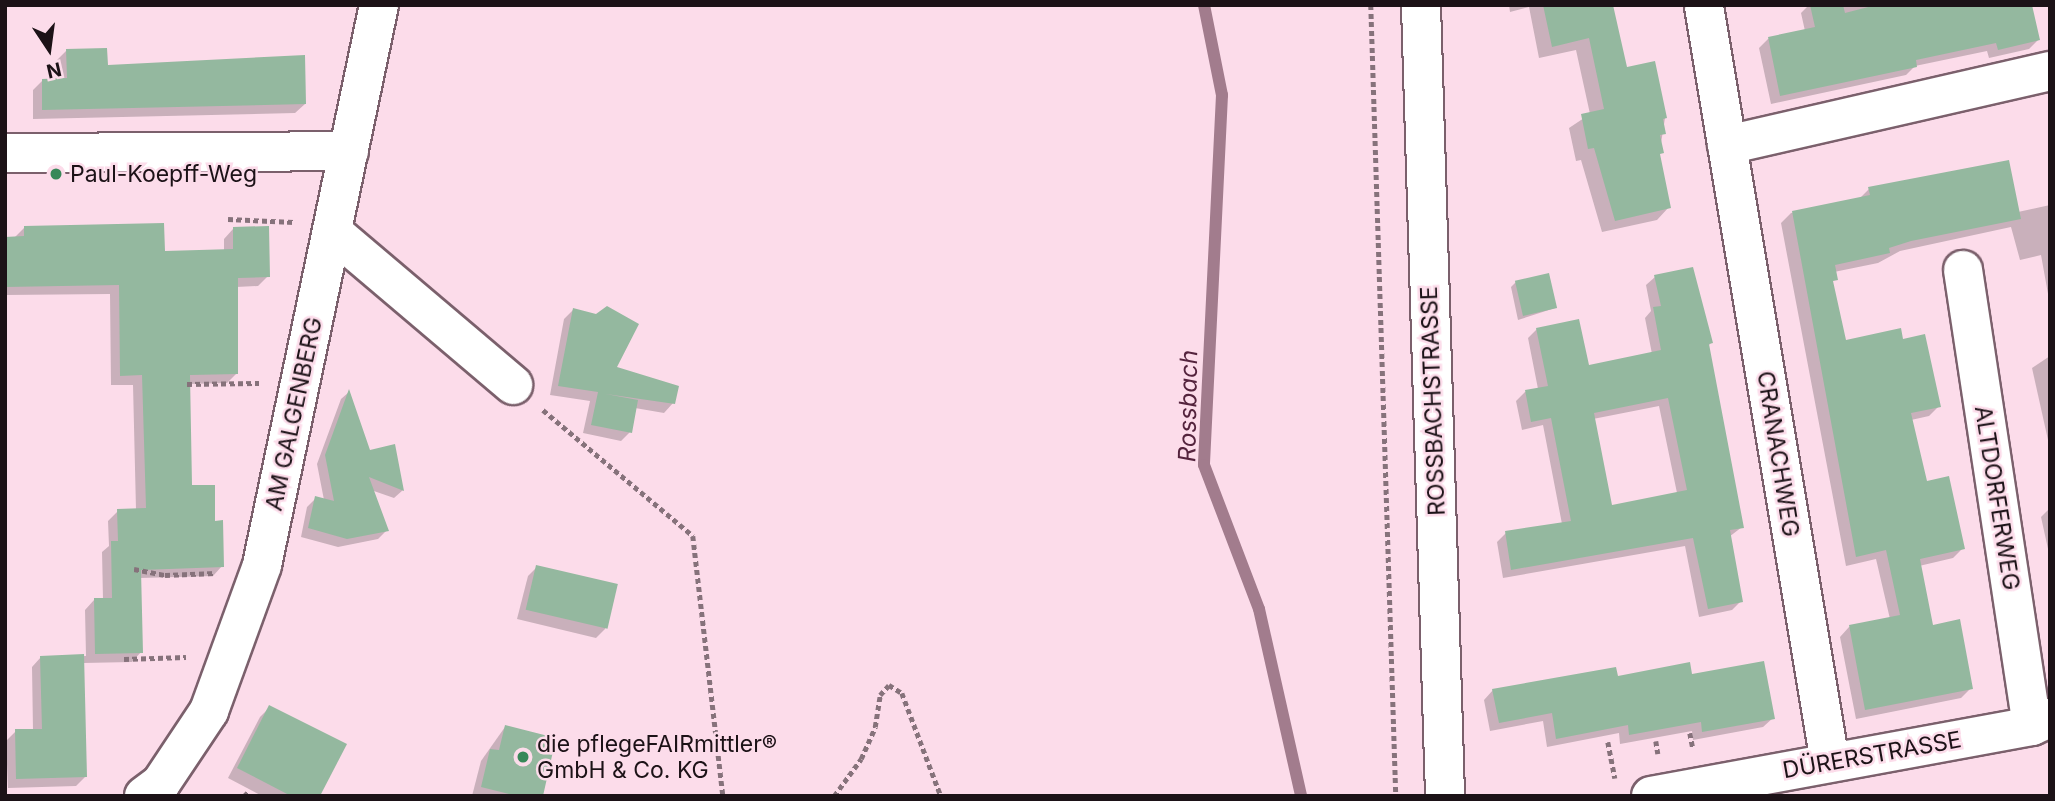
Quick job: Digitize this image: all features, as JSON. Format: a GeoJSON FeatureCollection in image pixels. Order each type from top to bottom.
{"type":"FeatureCollection","features":[{"type":"Feature","properties":{"kind":"street","name":"AM GALGENBERG"},"geometry":{"type":"LineString","coordinates":[[144,796],[161,783],[209,711],[259,572],[333,235],[379,5]]}},
{"type":"Feature","properties":{"kind":"street","name":"ROSSBACHSTRASSE"},"geometry":{"type":"LineString","coordinates":[[1421,5],[1445,796]]}},
{"type":"Feature","properties":{"kind":"street","name":"CRANACHWEG"},"geometry":{"type":"LineString","coordinates":[[1704,6],[1830,762]]}},
{"type":"Feature","properties":{"kind":"street"},"geometry":{"type":"LineString","coordinates":[[1727,145],[2050,71]]}},
{"type":"Feature","properties":{"kind":"street"},"geometry":{"type":"LineString","coordinates":[[5,153],[349,151]]}},
{"type":"Feature","properties":{"kind":"street"},"geometry":{"type":"LineString","coordinates":[[333,235],[513,385]]}},
{"type":"Feature","properties":{"kind":"street","name":"ALTDORFERWEG"},"geometry":{"type":"LineString","coordinates":[[1963,270],[2041,722]]}},
{"type":"Feature","properties":{"kind":"street","name":"DÜRERSTRASSE"},"geometry":{"type":"LineString","coordinates":[[1633,789],[1830,762],[2041,722]]}},
{"type":"Feature","properties":{"kind":"path"},"geometry":{"type":"LineString","coordinates":[[1371,5],[1396,796]]}},
{"type":"Feature","properties":{"kind":"path"},"geometry":{"type":"LineString","coordinates":[[229,219],[302,222],[333,235]]}},
{"type":"Feature","properties":{"kind":"path"},"geometry":{"type":"LineString","coordinates":[[187,384],[301,383]]}},
{"type":"Feature","properties":{"kind":"path"},"geometry":{"type":"LineString","coordinates":[[513,385],[693,536],[723,796]]}},
{"type":"Feature","properties":{"kind":"path"},"geometry":{"type":"LineString","coordinates":[[134,569],[165,575],[259,572]]}},
{"type":"Feature","properties":{"kind":"path"},"geometry":{"type":"LineString","coordinates":[[124,659],[229,656]]}},
{"type":"Feature","properties":{"kind":"path"},"geometry":{"type":"LineString","coordinates":[[834,796],[861,759],[875,727],[880,695],[889,685],[902,693],[941,796]]}},
{"type":"Feature","properties":{"kind":"path"},"geometry":{"type":"LineString","coordinates":[[1608,742],[1633,789]]}},
{"type":"Feature","properties":{"kind":"path"},"geometry":{"type":"LineString","coordinates":[[244,796],[249,791]]}},
{"type":"Feature","properties":{"kind":"building"},"geometry":{"type":"Polygon","coordinates":[[[1543,5],[1613,5],[1627,67],[1655,61],[1667,118],[1663,119],[1666,134],[1660,135],[1664,153],[1660,154],[1671,208],[1615,221],[1594,148],[1588,149],[1581,114],[1604,109],[1589,38],[1552,47],[1543,5]]]}},
{"type":"Feature","properties":{"kind":"building"},"geometry":{"type":"Polygon","coordinates":[[[1810,5],[1843,5],[1845,13],[1876,5],[2032,5],[2040,40],[1998,50],[1996,43],[1916,60],[1917,67],[1780,96],[1768,37],[1815,27],[1810,5]]]}},
{"type":"Feature","properties":{"kind":"building"},"geometry":{"type":"Polygon","coordinates":[[[107,48],[108,65],[305,55],[306,104],[42,110],[42,79],[67,78],[66,49],[107,48]]]}},
{"type":"Feature","properties":{"kind":"building"},"geometry":{"type":"Polygon","coordinates":[[[2009,160],[2021,219],[1911,241],[1889,248],[1890,253],[1835,265],[1838,280],[1833,281],[1846,340],[1901,328],[1903,339],[1925,334],[1941,407],[1911,413],[1927,481],[1949,476],[1965,549],[1920,559],[1933,625],[1960,619],[1973,689],[1865,710],[1849,625],[1900,615],[1886,550],[1856,557],[1792,211],[1870,195],[1868,187],[2009,160]]]}},
{"type":"Feature","properties":{"kind":"building"},"geometry":{"type":"Polygon","coordinates":[[[164,223],[165,251],[233,249],[233,227],[269,226],[270,277],[238,278],[238,374],[190,375],[192,485],[215,485],[215,521],[223,520],[224,567],[141,570],[143,653],[95,654],[94,598],[112,598],[111,541],[118,541],[117,509],[146,508],[142,375],[120,376],[119,285],[5,287],[5,237],[24,236],[24,226],[164,223]]]}},
{"type":"Feature","properties":{"kind":"building"},"geometry":{"type":"Polygon","coordinates":[[[1693,267],[1713,343],[1709,344],[1744,528],[1730,530],[1743,602],[1708,609],[1693,538],[1511,570],[1505,531],[1571,521],[1551,418],[1531,422],[1525,390],[1548,386],[1536,328],[1579,319],[1589,365],[1661,350],[1653,307],[1661,306],[1654,275],[1693,267]],[[1668,398],[1594,413],[1612,505],[1687,490],[1668,398]]]}},
{"type":"Feature","properties":{"kind":"building"},"geometry":{"type":"Polygon","coordinates":[[[1549,273],[1557,308],[1523,316],[1515,281],[1549,273]]]}},
{"type":"Feature","properties":{"kind":"building"},"geometry":{"type":"Polygon","coordinates":[[[607,306],[639,324],[617,367],[679,386],[675,404],[606,394],[638,400],[632,433],[591,425],[598,392],[558,386],[573,308],[596,314],[607,306]]]}},
{"type":"Feature","properties":{"kind":"building"},"geometry":{"type":"Polygon","coordinates":[[[349,389],[370,450],[395,444],[404,491],[369,477],[389,531],[347,539],[308,528],[315,496],[334,501],[325,455],[349,389]]]}},
{"type":"Feature","properties":{"kind":"building"},"geometry":{"type":"Polygon","coordinates":[[[536,565],[618,584],[607,629],[526,610],[536,565]]]}},
{"type":"Feature","properties":{"kind":"building"},"geometry":{"type":"Polygon","coordinates":[[[84,654],[87,777],[16,779],[15,729],[42,729],[40,656],[84,654]]]}},
{"type":"Feature","properties":{"kind":"building"},"geometry":{"type":"Polygon","coordinates":[[[1764,661],[1775,719],[1702,732],[1701,722],[1629,735],[1628,725],[1556,739],[1552,713],[1499,723],[1492,689],[1616,667],[1618,676],[1690,662],[1692,674],[1764,661]]]}},
{"type":"Feature","properties":{"kind":"building"},"geometry":{"type":"Polygon","coordinates":[[[269,705],[347,744],[320,796],[291,796],[237,768],[269,705]]]}},
{"type":"Feature","properties":{"kind":"building","name":"die pflegeFAIRmittler® GmbH & Co. KG"},"geometry":{"type":"Polygon","coordinates":[[[505,725],[556,738],[543,796],[517,796],[481,787],[490,749],[499,750],[505,725]]]}},
{"type":"Feature","properties":{"kind":"waterway","name":"Rossbach"},"geometry":{"type":"LineString","coordinates":[[1204,5],[1222,95],[1204,465],[1259,609],[1301,796]]}},
{"type":"Feature","properties":{"kind":"place","name":"Paul-Koepff-Weg"},"geometry":{"type":"Point","coordinates":[56,174]}},
{"type":"Feature","properties":{"kind":"place","name":"die pflegeFAIRmittler® GmbH & Co. KG"},"geometry":{"type":"Point","coordinates":[523,757]}}]}
